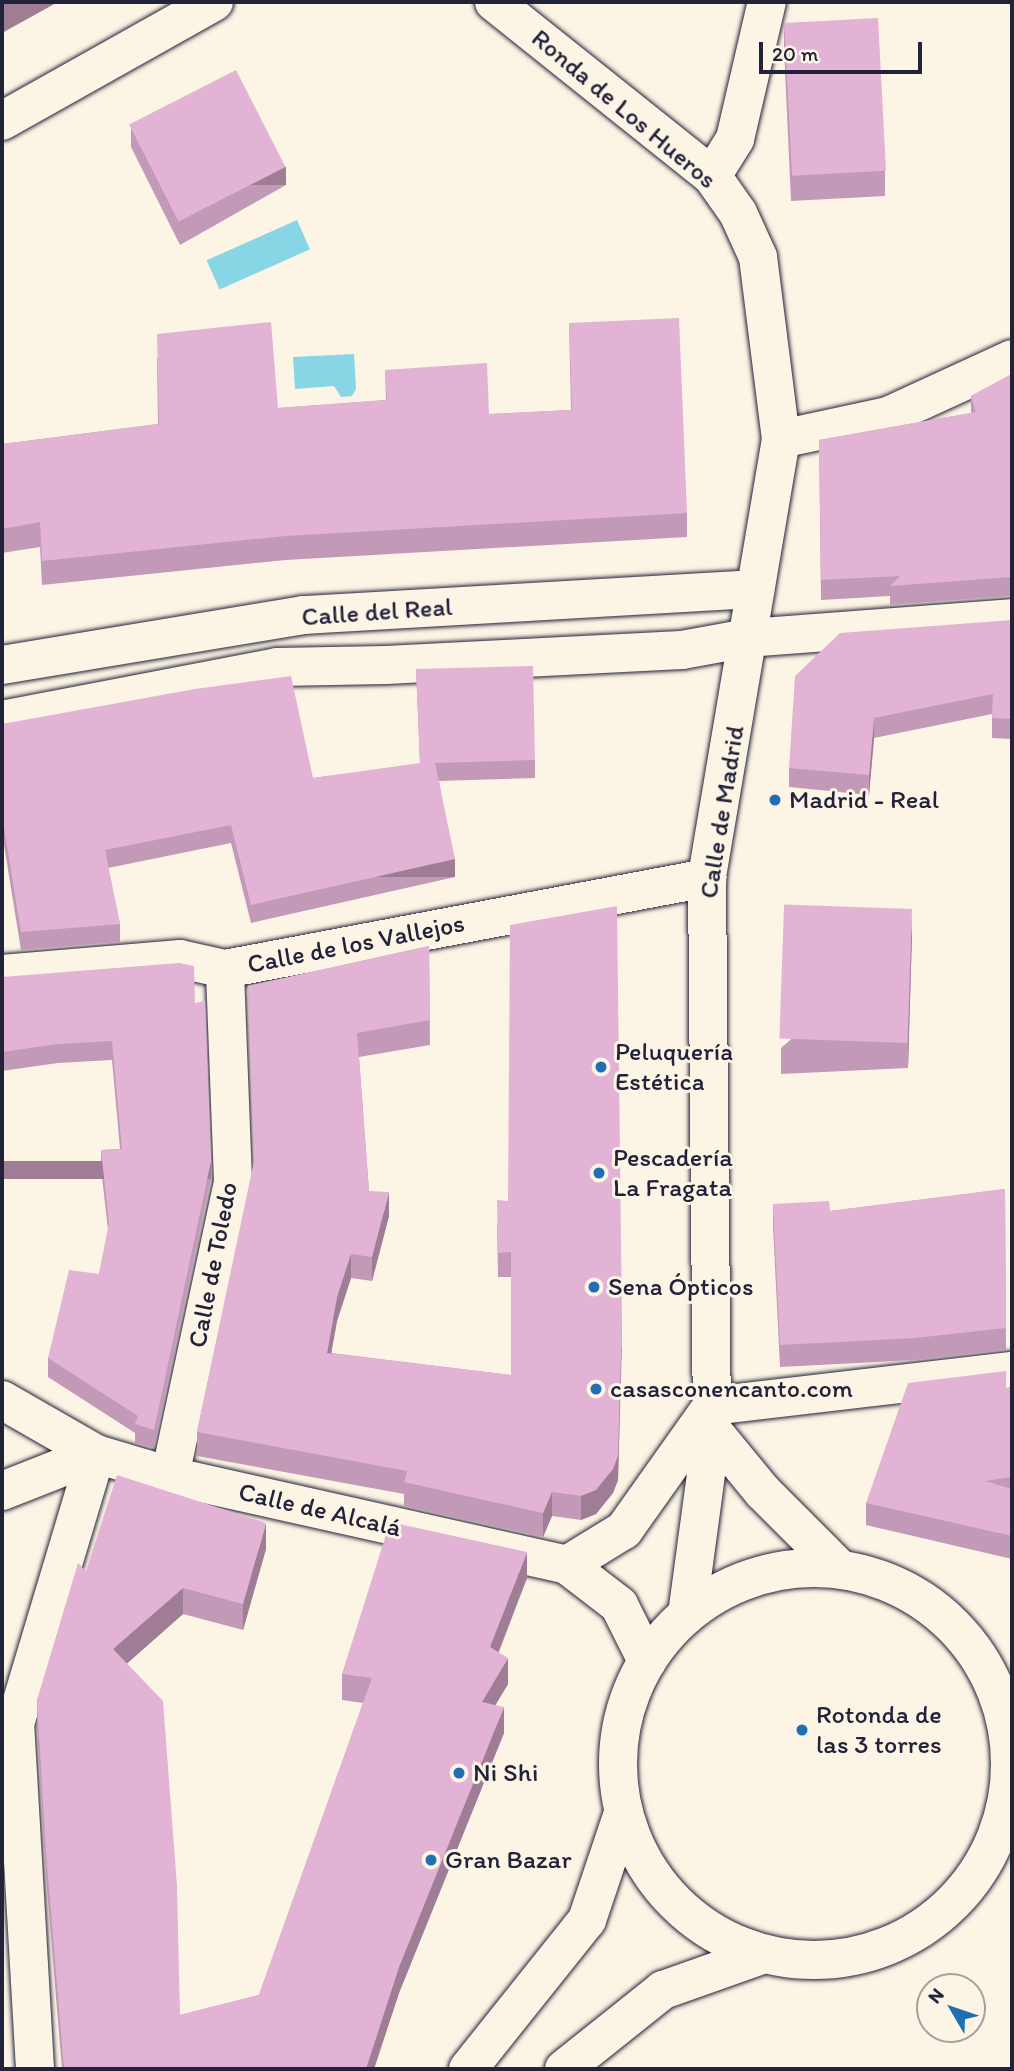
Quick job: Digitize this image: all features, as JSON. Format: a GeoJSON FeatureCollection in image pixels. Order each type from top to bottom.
{"type":"FeatureCollection","features":[{"type":"Feature","properties":{"kind":"street"},"geometry":{"type":"LineString","coordinates":[[2,121],[215,2]]}},
{"type":"Feature","properties":{"kind":"street","name":"Ronda de Los Hueros"},"geometry":{"type":"LineString","coordinates":[[494,2],[712,176],[738,213],[758,257],[781,439],[748,638]]}},
{"type":"Feature","properties":{"kind":"street"},"geometry":{"type":"LineString","coordinates":[[712,176],[735,139],[767,2]]}},
{"type":"Feature","properties":{"kind":"street"},"geometry":{"type":"LineString","coordinates":[[781,439],[888,416],[1012,359]]}},
{"type":"Feature","properties":{"kind":"street","name":"Calle del Real"},"geometry":{"type":"LineString","coordinates":[[2,665],[304,615],[755,589]]}},
{"type":"Feature","properties":{"kind":"street"},"geometry":{"type":"LineString","coordinates":[[2,720],[277,667],[386,665],[682,650],[748,638],[1012,618]]}},
{"type":"Feature","properties":{"kind":"street","name":"Calle de Madrid"},"geometry":{"type":"LineString","coordinates":[[687,1615],[712,1418],[707,878],[748,638]]}},
{"type":"Feature","properties":{"kind":"street","name":"Calle de los Vallejos"},"geometry":{"type":"LineString","coordinates":[[2,974],[180,959],[225,969],[707,878]]}},
{"type":"Feature","properties":{"kind":"street","name":"Calle de Toledo"},"geometry":{"type":"LineString","coordinates":[[170,1476],[233,1181],[225,969]]}},
{"type":"Feature","properties":{"kind":"street"},"geometry":{"type":"LineString","coordinates":[[566,1565],[624,1530],[712,1418],[1012,1371]]}},
{"type":"Feature","properties":{"kind":"street","name":"Calle de Alcalá"},"geometry":{"type":"LineString","coordinates":[[2,1400],[96,1454],[170,1476],[566,1565],[619,1605],[647,1661]]}},
{"type":"Feature","properties":{"kind":"street"},"geometry":{"type":"LineString","coordinates":[[712,1418],[764,1492],[840,1569]]}},
{"type":"Feature","properties":{"kind":"street"},"geometry":{"type":"LineString","coordinates":[[2,1491],[96,1454]]}},
{"type":"Feature","properties":{"kind":"street"},"geometry":{"type":"LineString","coordinates":[[35,2069],[15,1724],[96,1454]]}},
{"type":"Feature","properties":{"kind":"street"},"geometry":{"type":"LineString","coordinates":[[979,1872],[1007,1809],[1010,1741],[1002,1680],[967,1638],[933,1606],[889,1581],[840,1569],[785,1569],[733,1584],[687,1615],[647,1661],[626,1709],[617,1761],[623,1813],[643,1861],[673,1903],[714,1934],[762,1955],[823,1961],[884,1948],[937,1918],[979,1872],[1012,1852]]}},
{"type":"Feature","properties":{"kind":"street"},"geometry":{"type":"LineString","coordinates":[[468,2069],[587,1920],[623,1813]]}},
{"type":"Feature","properties":{"kind":"street"},"geometry":{"type":"LineString","coordinates":[[564,2069],[663,1990],[762,1955]]}},
{"type":"Feature","properties":{"kind":"water"},"geometry":{"type":"Polygon","coordinates":[[[297,220],[310,249],[220,290],[207,260],[297,220]]]}},
{"type":"Feature","properties":{"kind":"water"},"geometry":{"type":"Polygon","coordinates":[[[354,354],[356,389],[352,396],[341,397],[334,386],[295,389],[293,357],[354,354]]]}},
{"type":"Feature","properties":{"kind":"building"},"geometry":{"type":"Polygon","coordinates":[[[878,18],[886,171],[792,176],[784,23],[878,18]]]}},
{"type":"Feature","properties":{"kind":"building"},"geometry":{"type":"Polygon","coordinates":[[[236,70],[285,167],[179,222],[129,124],[236,70]]]}},
{"type":"Feature","properties":{"kind":"building"},"geometry":{"type":"Polygon","coordinates":[[[679,318],[687,513],[286,536],[42,561],[40,522],[2,529],[2,444],[159,424],[157,334],[271,322],[278,408],[387,400],[385,370],[487,363],[489,414],[572,410],[569,323],[679,318]]]}},
{"type":"Feature","properties":{"kind":"building"},"geometry":{"type":"Polygon","coordinates":[[[1012,374],[1012,577],[890,586],[900,576],[821,580],[819,440],[976,412],[971,396],[1012,374]]]}},
{"type":"Feature","properties":{"kind":"building"},"geometry":{"type":"Polygon","coordinates":[[[1012,620],[1012,719],[992,718],[993,694],[874,718],[869,775],[789,768],[795,676],[840,633],[1012,620]]]}},
{"type":"Feature","properties":{"kind":"building"},"geometry":{"type":"Polygon","coordinates":[[[533,666],[535,760],[435,763],[455,859],[251,905],[231,825],[105,850],[120,924],[21,932],[2,827],[2,724],[195,689],[291,676],[313,778],[420,763],[416,669],[533,666]]]}},
{"type":"Feature","properties":{"kind":"building"},"geometry":{"type":"Polygon","coordinates":[[[784,905],[912,909],[907,1043],[779,1038],[784,905]]]}},
{"type":"Feature","properties":{"kind":"building"},"geometry":{"type":"Polygon","coordinates":[[[617,906],[622,1324],[618,1456],[613,1469],[596,1490],[581,1496],[552,1492],[543,1513],[404,1482],[407,1471],[197,1432],[254,1161],[248,986],[429,946],[430,1020],[357,1033],[369,1191],[389,1192],[372,1257],[351,1254],[337,1297],[327,1353],[511,1375],[511,1252],[498,1253],[497,1200],[508,1201],[510,925],[617,906]]]}},
{"type":"Feature","properties":{"kind":"building"},"geometry":{"type":"Polygon","coordinates":[[[179,963],[194,966],[195,1003],[205,1001],[211,1161],[154,1430],[135,1424],[138,1416],[48,1358],[69,1270],[99,1274],[109,1223],[101,1150],[122,1149],[112,1041],[58,1044],[2,1052],[2,977],[179,963]]]}},
{"type":"Feature","properties":{"kind":"building"},"geometry":{"type":"Polygon","coordinates":[[[1005,1189],[1006,1328],[915,1338],[780,1345],[773,1204],[829,1201],[830,1211],[1005,1189]]]}},
{"type":"Feature","properties":{"kind":"building"},"geometry":{"type":"Polygon","coordinates":[[[1006,1371],[1006,1388],[1012,1387],[1012,1477],[985,1481],[1012,1489],[1012,1536],[866,1503],[908,1383],[1006,1371]]]}},
{"type":"Feature","properties":{"kind":"building"},"geometry":{"type":"Polygon","coordinates":[[[117,1475],[266,1523],[243,1604],[183,1588],[113,1649],[163,1701],[177,1886],[180,2015],[259,1995],[372,1678],[342,1674],[390,1522],[527,1552],[490,1647],[508,1658],[482,1702],[504,1707],[399,1967],[366,2069],[64,2069],[46,1852],[37,1700],[78,1563],[86,1571],[117,1475]]]}},
{"type":"Feature","properties":{"kind":"place","name":"Madrid - Real"},"geometry":{"type":"Point","coordinates":[775,800]}},
{"type":"Feature","properties":{"kind":"place","name":"Peluquería Estética"},"geometry":{"type":"Point","coordinates":[601,1067]}},
{"type":"Feature","properties":{"kind":"place","name":"Pescadería La Fragata"},"geometry":{"type":"Point","coordinates":[599,1173]}},
{"type":"Feature","properties":{"kind":"place","name":"Sena Ópticos"},"geometry":{"type":"Point","coordinates":[594,1287]}},
{"type":"Feature","properties":{"kind":"place","name":"casasconencanto.com"},"geometry":{"type":"Point","coordinates":[596,1389]}},
{"type":"Feature","properties":{"kind":"place","name":"Rotonda de las 3 torres"},"geometry":{"type":"Point","coordinates":[802,1730]}},
{"type":"Feature","properties":{"kind":"place","name":"Ni Shi"},"geometry":{"type":"Point","coordinates":[459,1773]}},
{"type":"Feature","properties":{"kind":"place","name":"Gran Bazar"},"geometry":{"type":"Point","coordinates":[431,1860]}}]}
